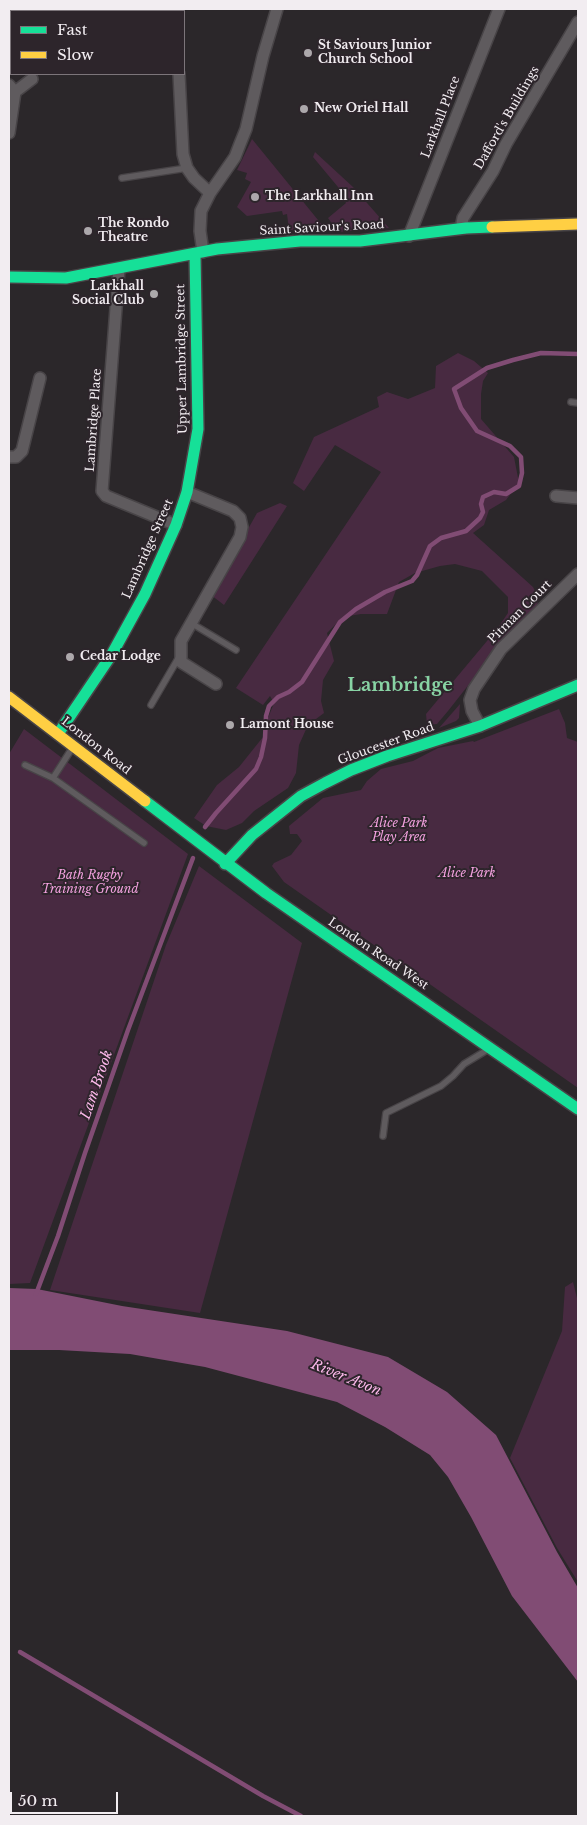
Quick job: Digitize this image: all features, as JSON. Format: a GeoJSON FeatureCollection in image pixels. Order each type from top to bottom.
{"type":"FeatureCollection","features":[{"type":"Feature","properties":{"kind":"main road","name":"Saint Saviour's Road"},"geometry":{"type":"LineString","coordinates":[[9,277],[66,278],[199,253],[300,241],[360,241],[466,228],[578,224]]}},
{"type":"Feature","properties":{"kind":"main road","name":"Upper Lambridge Street"},"geometry":{"type":"LineString","coordinates":[[187,492],[198,429],[199,253]]}},
{"type":"Feature","properties":{"kind":"main road","name":"Lambridge Street"},"geometry":{"type":"LineString","coordinates":[[58,734],[112,654],[145,594],[176,525],[187,492]]}},
{"type":"Feature","properties":{"kind":"main road","name":"Gloucester Road"},"geometry":{"type":"LineString","coordinates":[[225,864],[252,835],[301,796],[351,770],[480,726],[577,688]]}},
{"type":"Feature","properties":{"kind":"main road","name":"London Road"},"geometry":{"type":"LineString","coordinates":[[9,697],[165,817]]}},
{"type":"Feature","properties":{"kind":"main road","name":"London Road West"},"geometry":{"type":"LineString","coordinates":[[165,817],[225,864],[578,1109]]}},
{"type":"Feature","properties":{"kind":"street"},"geometry":{"type":"LineString","coordinates":[[199,253],[202,211],[210,193],[235,158],[246,128],[263,56],[277,9]]}},
{"type":"Feature","properties":{"kind":"street","name":"Larkhall Place"},"geometry":{"type":"LineString","coordinates":[[409,236],[499,9]]}},
{"type":"Feature","properties":{"kind":"street","name":"Dafford's Buildings"},"geometry":{"type":"LineString","coordinates":[[466,228],[462,223],[463,218],[493,171],[506,144],[578,22]]}},
{"type":"Feature","properties":{"kind":"street"},"geometry":{"type":"LineString","coordinates":[[179,75],[183,154],[187,168],[194,178],[210,193]]}},
{"type":"Feature","properties":{"kind":"street"},"geometry":{"type":"LineString","coordinates":[[9,133],[12,88],[32,79]]}},
{"type":"Feature","properties":{"kind":"street","name":"Lambridge Place"},"geometry":{"type":"LineString","coordinates":[[119,269],[102,491],[106,496],[176,525]]}},
{"type":"Feature","properties":{"kind":"street"},"geometry":{"type":"LineString","coordinates":[[9,458],[16,457],[22,452],[40,378]]}},
{"type":"Feature","properties":{"kind":"street","name":"Lambridge Street"},"geometry":{"type":"LineString","coordinates":[[181,653],[181,641],[240,537],[242,527],[240,518],[233,511],[187,492]]}},
{"type":"Feature","properties":{"kind":"street"},"geometry":{"type":"LineString","coordinates":[[556,496],[578,498]]}},
{"type":"Feature","properties":{"kind":"street","name":"Pitman Court"},"geometry":{"type":"LineString","coordinates":[[480,726],[472,711],[470,700],[474,689],[501,649],[578,574]]}},
{"type":"Feature","properties":{"kind":"street"},"geometry":{"type":"LineString","coordinates":[[181,653],[181,662],[216,684]]}},
{"type":"Feature","properties":{"kind":"lane"},"geometry":{"type":"LineString","coordinates":[[122,178],[187,168]]}},
{"type":"Feature","properties":{"kind":"lane"},"geometry":{"type":"LineString","coordinates":[[571,402],[578,403]]}},
{"type":"Feature","properties":{"kind":"lane"},"geometry":{"type":"LineString","coordinates":[[191,623],[236,650]]}},
{"type":"Feature","properties":{"kind":"lane"},"geometry":{"type":"LineString","coordinates":[[150,704],[181,653]]}},
{"type":"Feature","properties":{"kind":"lane"},"geometry":{"type":"LineString","coordinates":[[53,778],[74,747]]}},
{"type":"Feature","properties":{"kind":"lane"},"geometry":{"type":"LineString","coordinates":[[25,765],[53,778],[144,843]]}},
{"type":"Feature","properties":{"kind":"lane"},"geometry":{"type":"LineString","coordinates":[[383,1136],[386,1113],[442,1086],[464,1064],[491,1048]]}},
{"type":"Feature","properties":{"kind":"green space"},"geometry":{"type":"Polygon","coordinates":[[[252,139],[327,231],[289,230],[287,214],[283,215],[282,211],[247,216],[237,207],[251,182],[245,179],[247,173],[237,170],[252,139]]]}},
{"type":"Feature","properties":{"kind":"green space"},"geometry":{"type":"Polygon","coordinates":[[[315,152],[353,187],[389,228],[338,232],[328,218],[346,203],[338,187],[313,157],[315,152]]]}},
{"type":"Feature","properties":{"kind":"green space"},"geometry":{"type":"Polygon","coordinates":[[[458,353],[474,361],[488,373],[483,381],[481,394],[481,419],[514,457],[519,483],[506,500],[489,510],[484,525],[473,533],[533,587],[539,599],[535,610],[503,641],[437,724],[427,725],[426,714],[497,629],[508,613],[508,597],[482,571],[455,564],[415,573],[399,582],[387,614],[361,614],[343,617],[327,633],[334,661],[323,680],[321,701],[324,713],[308,725],[299,745],[296,773],[288,788],[254,811],[242,823],[226,830],[206,826],[194,818],[217,785],[239,767],[263,737],[274,703],[270,696],[263,705],[236,688],[381,472],[335,445],[304,491],[293,483],[314,437],[379,407],[377,397],[387,392],[408,399],[435,388],[436,366],[458,353]]]}},
{"type":"Feature","properties":{"kind":"green space"},"geometry":{"type":"Polygon","coordinates":[[[280,503],[287,506],[224,605],[211,595],[257,513],[280,503]]]}},
{"type":"Feature","properties":{"kind":"green space"},"geometry":{"type":"Polygon","coordinates":[[[460,704],[459,718],[439,728],[460,704]]]}},
{"type":"Feature","properties":{"kind":"green space","name":"Alice Park"},"geometry":{"type":"Polygon","coordinates":[[[559,709],[565,723],[567,738],[578,742],[578,1088],[284,882],[272,866],[274,863],[291,855],[302,841],[297,834],[290,834],[289,826],[323,798],[361,790],[367,781],[381,769],[413,761],[438,748],[474,742],[559,709]]]}},
{"type":"Feature","properties":{"kind":"green space","name":"Bath Rugby Training Ground"},"geometry":{"type":"Polygon","coordinates":[[[24,729],[188,854],[30,1283],[9,1284],[9,754],[24,729]]]}},
{"type":"Feature","properties":{"kind":"green space"},"geometry":{"type":"Polygon","coordinates":[[[199,866],[302,943],[200,1313],[50,1290],[166,945],[199,866]]]}},
{"type":"Feature","properties":{"kind":"green space"},"geometry":{"type":"Polygon","coordinates":[[[573,1282],[578,1302],[578,1582],[557,1548],[510,1458],[562,1331],[565,1287],[573,1282]]]}},
{"type":"Feature","properties":{"kind":"water","name":"River Avon"},"geometry":{"type":"Polygon","coordinates":[[[9,1288],[37,1289],[122,1306],[287,1331],[388,1357],[447,1392],[496,1435],[557,1552],[578,1588],[578,1682],[512,1596],[448,1477],[430,1455],[385,1427],[337,1402],[205,1367],[130,1354],[59,1350],[9,1350],[9,1288]]]}},
{"type":"Feature","properties":{"kind":"waterway","name":"Lam Brook"},"geometry":{"type":"LineString","coordinates":[[205,827],[256,769],[265,738],[266,716],[269,706],[278,697],[289,692],[302,682],[340,622],[356,609],[385,592],[412,581],[417,575],[430,546],[441,538],[466,531],[480,518],[483,512],[481,504],[483,497],[494,492],[506,494],[519,486],[522,473],[521,457],[510,446],[477,431],[461,408],[454,389],[487,368],[513,360],[541,353],[578,354]]}},
{"type":"Feature","properties":{"kind":"waterway","name":"Lam Brook"},"geometry":{"type":"LineString","coordinates":[[36,1294],[58,1236],[128,1030],[193,858]]}},
{"type":"Feature","properties":{"kind":"waterway"},"geometry":{"type":"LineString","coordinates":[[20,1652],[263,1796],[301,1816]]}},
{"type":"Feature","properties":{"kind":"traffic: fast"},"geometry":{"type":"LineString","coordinates":[[9,277],[66,278],[217,249],[300,241],[360,241],[466,228],[492,227]]}},
{"type":"Feature","properties":{"kind":"traffic: fast"},"geometry":{"type":"LineString","coordinates":[[58,734],[112,654],[145,594],[176,525],[187,492],[198,429],[195,254]]}},
{"type":"Feature","properties":{"kind":"traffic: fast"},"geometry":{"type":"LineString","coordinates":[[225,864],[252,835],[301,796],[325,783],[351,770],[387,756],[480,726],[578,685]]}},
{"type":"Feature","properties":{"kind":"traffic: fast"},"geometry":{"type":"LineString","coordinates":[[145,801],[266,893],[578,1109]]}},
{"type":"Feature","properties":{"kind":"traffic: slow"},"geometry":{"type":"LineString","coordinates":[[492,227],[578,224]]}},
{"type":"Feature","properties":{"kind":"traffic: slow"},"geometry":{"type":"LineString","coordinates":[[9,697],[145,801]]}},
{"type":"Feature","properties":{"kind":"place","name":"St Saviours Junior Church School"},"geometry":{"type":"Point","coordinates":[308,53]}},
{"type":"Feature","properties":{"kind":"place","name":"New Oriel Hall"},"geometry":{"type":"Point","coordinates":[304,109]}},
{"type":"Feature","properties":{"kind":"place","name":"The Larkhall Inn"},"geometry":{"type":"Point","coordinates":[255,197]}},
{"type":"Feature","properties":{"kind":"place","name":"The Rondo Theatre"},"geometry":{"type":"Point","coordinates":[88,231]}},
{"type":"Feature","properties":{"kind":"place","name":"Larkhall Social Club"},"geometry":{"type":"Point","coordinates":[154,294]}},
{"type":"Feature","properties":{"kind":"place","name":"Cedar Lodge"},"geometry":{"type":"Point","coordinates":[70,657]}},
{"type":"Feature","properties":{"kind":"place","name":"Lamont House"},"geometry":{"type":"Point","coordinates":[230,725]}},
{"type":"Feature","properties":{"kind":"district","name":"Lambridge"},"geometry":{"type":"Point","coordinates":[400,686]}},
{"type":"Feature","properties":{"kind":"park label","name":"Alice Park Play Area"},"geometry":{"type":"Point","coordinates":[399,831]}}]}
